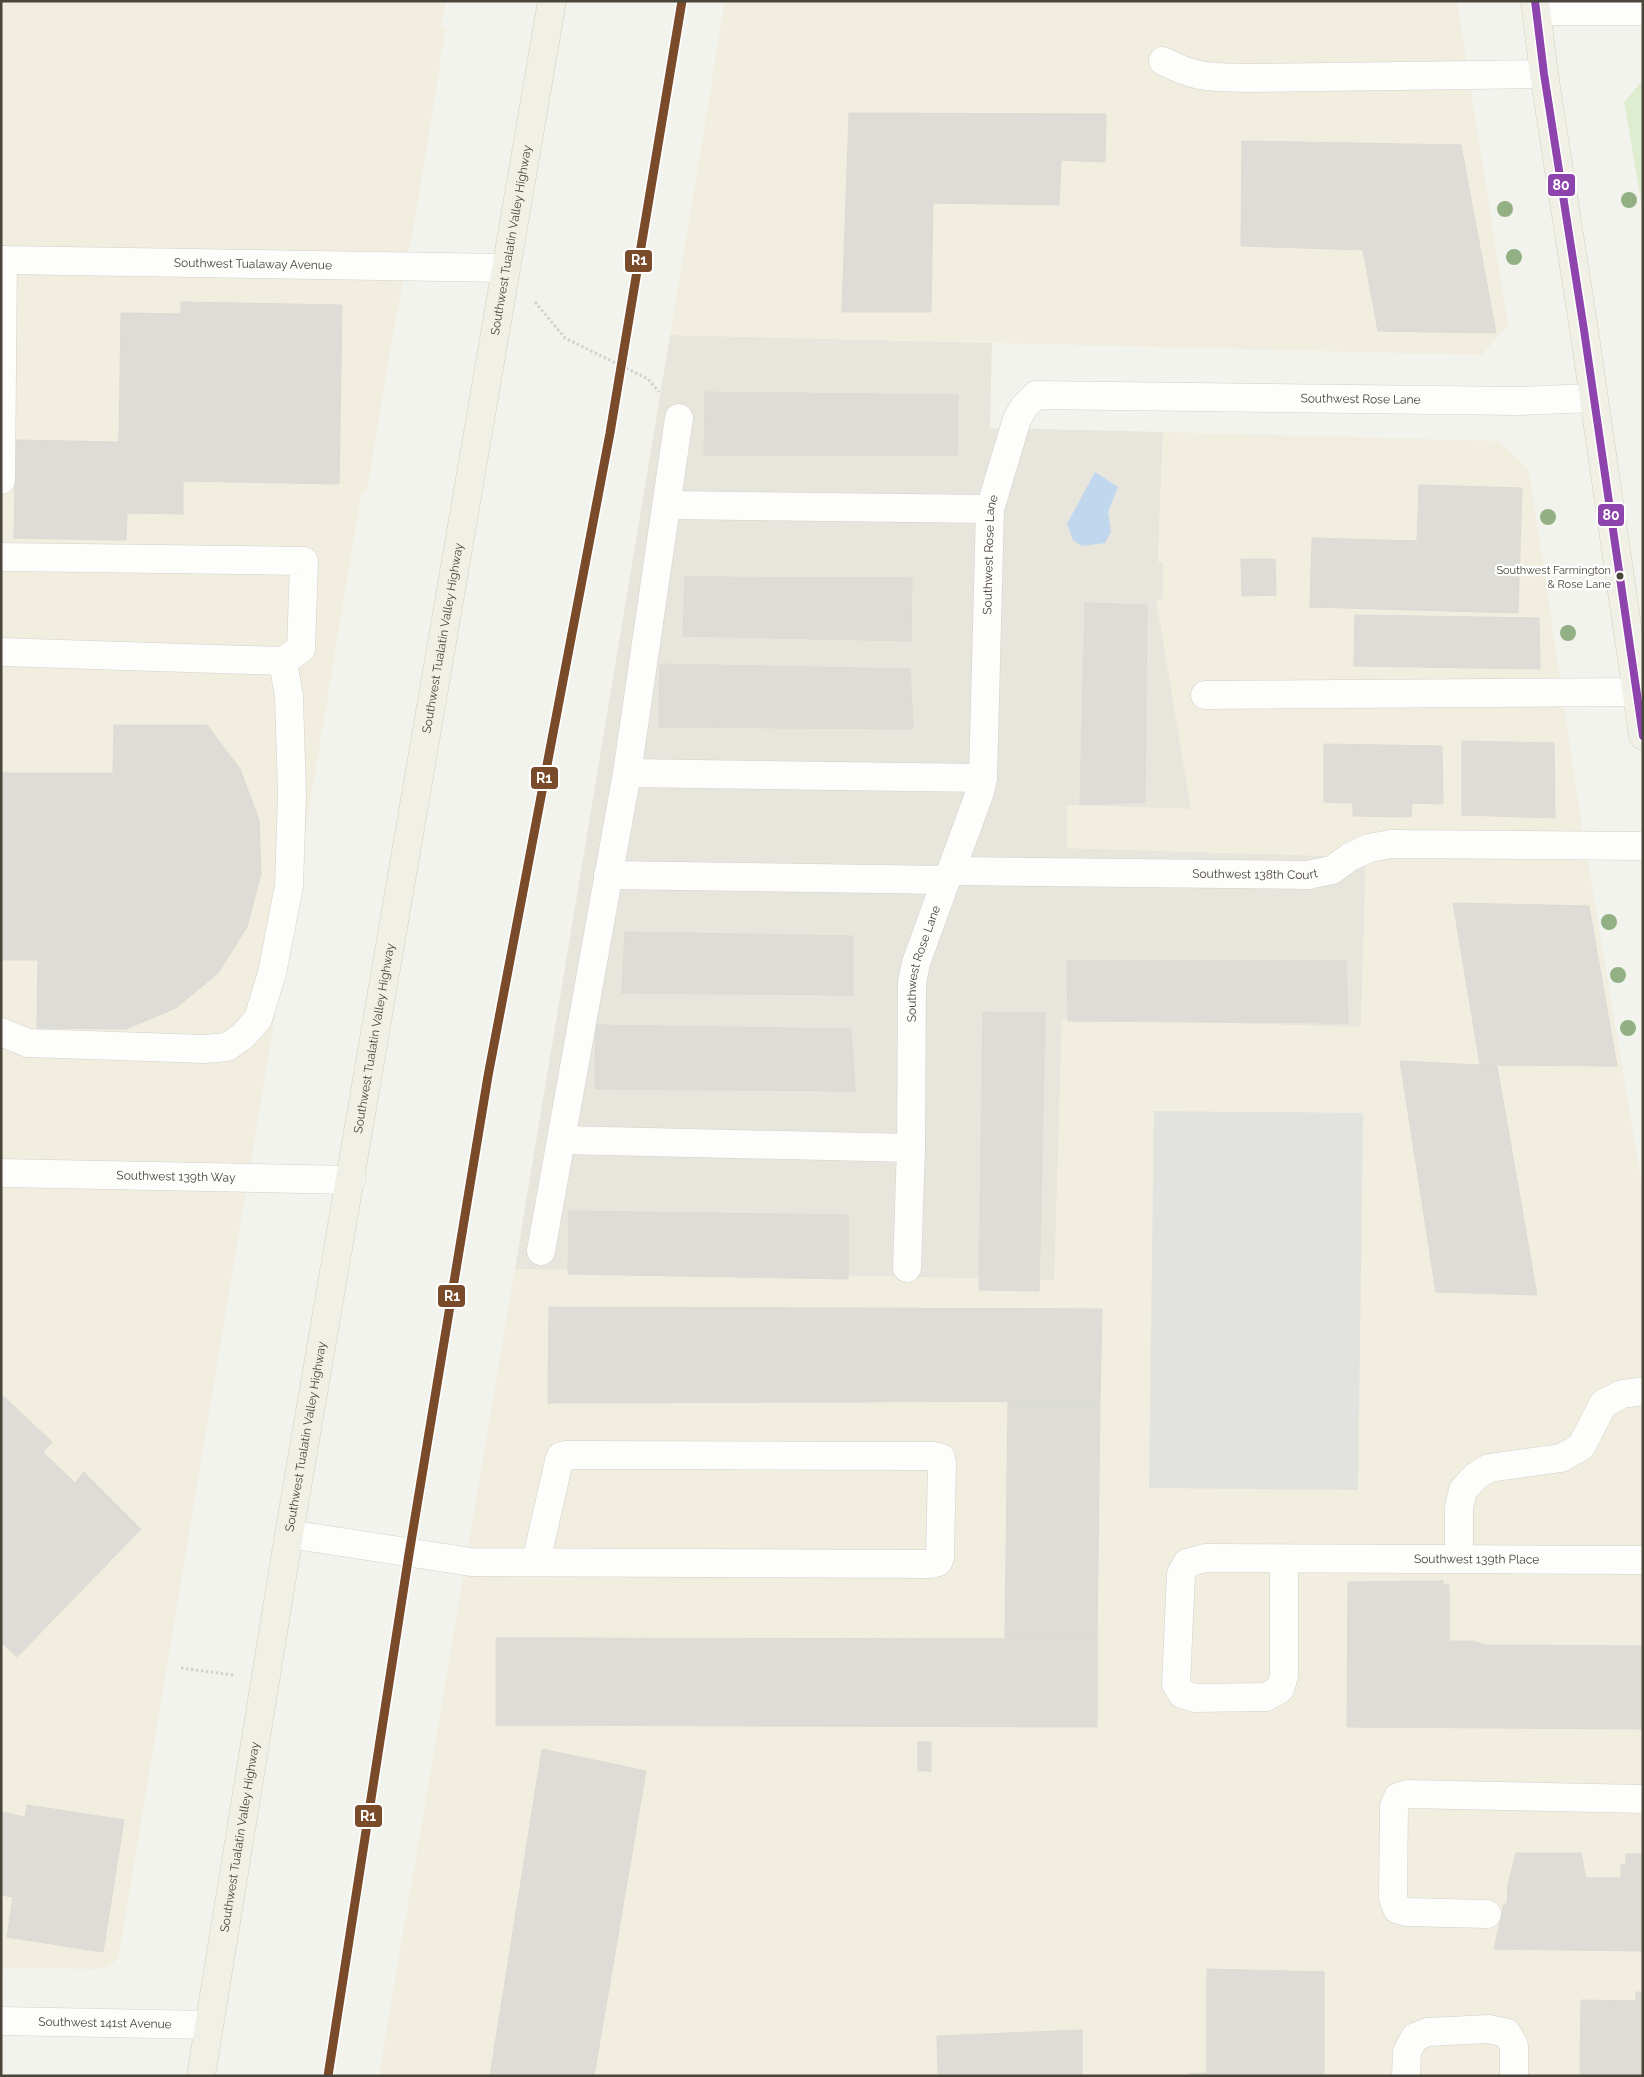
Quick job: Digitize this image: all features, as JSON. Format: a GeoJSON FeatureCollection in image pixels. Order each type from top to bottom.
{"type":"FeatureCollection","features":[{"type":"Feature","properties":{"kind":"main road","name":"Southwest Tualatin Valley Highway"},"geometry":{"type":"LineString","coordinates":[[201,2076],[289,1534],[552,1]]}},
{"type":"Feature","properties":{"kind":"main road"},"geometry":{"type":"LineString","coordinates":[[1536,6],[1544,74],[1643,736]]}},
{"type":"Feature","properties":{"kind":"street"},"geometry":{"type":"LineString","coordinates":[[1536,6],[1643,11]]}},
{"type":"Feature","properties":{"kind":"street"},"geometry":{"type":"LineString","coordinates":[[1163,61],[1202,77],[1544,74]]}},
{"type":"Feature","properties":{"kind":"street","name":"Southwest Tualaway Avenue"},"geometry":{"type":"LineString","coordinates":[[2,260],[505,268]]}},
{"type":"Feature","properties":{"kind":"street"},"geometry":{"type":"LineString","coordinates":[[1,480],[2,260]]}},
{"type":"Feature","properties":{"kind":"street","name":"Southwest Rose Lane"},"geometry":{"type":"LineString","coordinates":[[907,1268],[911,1148],[912,982],[916,963],[980,792],[983,778],[990,509],[1017,419],[1024,407],[1036,395],[1518,401],[1592,398]]}},
{"type":"Feature","properties":{"kind":"street"},"geometry":{"type":"LineString","coordinates":[[540,1251],[562,1140],[627,773],[668,505],[679,418]]}},
{"type":"Feature","properties":{"kind":"street"},"geometry":{"type":"LineString","coordinates":[[668,505],[990,509]]}},
{"type":"Feature","properties":{"kind":"street"},"geometry":{"type":"LineString","coordinates":[[1,557],[304,561],[301,648],[283,660],[1,652]]}},
{"type":"Feature","properties":{"kind":"street"},"geometry":{"type":"LineString","coordinates":[[1,1032],[28,1043],[205,1049],[226,1047],[243,1036],[258,1019],[272,973],[289,886],[292,794],[289,697],[283,660]]}},
{"type":"Feature","properties":{"kind":"street"},"geometry":{"type":"LineString","coordinates":[[1205,695],[1636,692]]}},
{"type":"Feature","properties":{"kind":"street"},"geometry":{"type":"LineString","coordinates":[[627,773],[983,778]]}},
{"type":"Feature","properties":{"kind":"street","name":"Southwest 138th Court"},"geometry":{"type":"LineString","coordinates":[[608,875],[1308,874],[1332,870],[1350,857],[1369,848],[1391,844],[1643,846]]}},
{"type":"Feature","properties":{"kind":"street"},"geometry":{"type":"LineString","coordinates":[[562,1140],[911,1148]]}},
{"type":"Feature","properties":{"kind":"street","name":"Southwest 139th Way"},"geometry":{"type":"LineString","coordinates":[[1,1173],[351,1180]]}},
{"type":"Feature","properties":{"kind":"street"},"geometry":{"type":"LineString","coordinates":[[1458,1559],[1459,1507],[1464,1490],[1476,1476],[1489,1468],[1561,1458],[1581,1447],[1604,1404],[1622,1394],[1643,1391]]}},
{"type":"Feature","properties":{"kind":"street"},"geometry":{"type":"LineString","coordinates":[[289,1534],[471,1562],[932,1564],[938,1562],[940,1557],[941,1458],[934,1456],[566,1454],[561,1456],[559,1461],[536,1562]]}},
{"type":"Feature","properties":{"kind":"street","name":"Southwest 139th Place"},"geometry":{"type":"LineString","coordinates":[[1284,1559],[1284,1676],[1280,1690],[1266,1697],[1195,1698],[1182,1694],[1176,1684],[1181,1574],[1187,1563],[1205,1558],[1643,1560]]}},
{"type":"Feature","properties":{"kind":"street"},"geometry":{"type":"LineString","coordinates":[[1487,1914],[1407,1912],[1397,1909],[1393,1898],[1394,1806],[1398,1797],[1408,1794],[1643,1799]]}},
{"type":"Feature","properties":{"kind":"street","name":"Southwest 141st Avenue"},"geometry":{"type":"LineString","coordinates":[[1,2021],[209,2025]]}},
{"type":"Feature","properties":{"kind":"street"},"geometry":{"type":"LineString","coordinates":[[1406,2076],[1407,2052],[1415,2037],[1428,2032],[1489,2029],[1507,2033],[1514,2045],[1514,2076]]}},
{"type":"Feature","properties":{"kind":"path"},"geometry":{"type":"LineString","coordinates":[[505,268],[565,338],[648,379],[679,418]]}},
{"type":"Feature","properties":{"kind":"path"},"geometry":{"type":"LineString","coordinates":[[181,1668],[265,1680]]}},
{"type":"Feature","properties":{"kind":"shaded area"},"geometry":{"type":"Polygon","coordinates":[[[1,1],[446,1],[441,27],[446,27],[416,214],[391,345],[367,491],[362,491],[120,1949],[118,1957],[112,1964],[96,1969],[1,1968],[1,1]]]}},
{"type":"Feature","properties":{"kind":"shaded area"},"geometry":{"type":"Polygon","coordinates":[[[725,1],[1457,1],[1508,325],[1482,355],[670,335],[725,1]]]}},
{"type":"Feature","properties":{"kind":"shaded area"},"geometry":{"type":"Polygon","coordinates":[[[670,335],[992,343],[990,428],[1163,432],[1158,561],[1163,562],[1163,599],[1157,599],[1191,809],[1068,805],[1067,848],[1366,857],[1361,1027],[1062,1019],[1055,1280],[515,1269],[670,335]]]}},
{"type":"Feature","properties":{"kind":"shaded area"},"geometry":{"type":"Polygon","coordinates":[[[1163,432],[1498,441],[1529,469],[1581,820],[1643,1192],[1643,2076],[379,2076],[515,1269],[1054,1280],[1062,1019],[1361,1027],[1366,857],[1067,848],[1067,805],[1191,809],[1156,599],[1163,599],[1163,562],[1158,562],[1163,432]]]}},
{"type":"Feature","properties":{"kind":"shaded area"},"geometry":{"type":"Polygon","coordinates":[[[1154,1111],[1363,1113],[1358,1490],[1149,1488],[1154,1111]]]}},
{"type":"Feature","properties":{"kind":"green space"},"geometry":{"type":"Polygon","coordinates":[[[1643,80],[1643,212],[1624,102],[1643,80]]]}},
{"type":"Feature","properties":{"kind":"water"},"geometry":{"type":"Polygon","coordinates":[[[1095,472],[1118,487],[1108,512],[1111,532],[1105,543],[1082,546],[1073,540],[1067,524],[1095,472]]]}},
{"type":"Feature","properties":{"kind":"building"},"geometry":{"type":"Polygon","coordinates":[[[849,113],[1106,114],[1105,162],[1061,160],[1059,205],[933,203],[931,312],[842,312],[849,113]]]}},
{"type":"Feature","properties":{"kind":"building"},"geometry":{"type":"Polygon","coordinates":[[[1242,141],[1461,145],[1496,333],[1378,331],[1363,250],[1241,246],[1242,141]]]}},
{"type":"Feature","properties":{"kind":"building"},"geometry":{"type":"Polygon","coordinates":[[[181,302],[342,305],[339,484],[183,481],[183,514],[127,513],[126,540],[14,538],[16,440],[119,442],[121,313],[181,314],[181,302]]]}},
{"type":"Feature","properties":{"kind":"building"},"geometry":{"type":"Polygon","coordinates":[[[705,392],[958,395],[957,455],[704,455],[705,392]]]}},
{"type":"Feature","properties":{"kind":"building"},"geometry":{"type":"Polygon","coordinates":[[[1419,485],[1522,488],[1518,613],[1310,607],[1312,538],[1417,541],[1419,485]]]}},
{"type":"Feature","properties":{"kind":"building"},"geometry":{"type":"Polygon","coordinates":[[[1241,559],[1275,559],[1276,595],[1242,596],[1241,559]]]}},
{"type":"Feature","properties":{"kind":"building"},"geometry":{"type":"Polygon","coordinates":[[[685,577],[912,578],[911,641],[683,636],[685,577]]]}},
{"type":"Feature","properties":{"kind":"building"},"geometry":{"type":"Polygon","coordinates":[[[1085,603],[1147,605],[1145,802],[1080,805],[1085,603]]]}},
{"type":"Feature","properties":{"kind":"building"},"geometry":{"type":"Polygon","coordinates":[[[1355,615],[1539,618],[1540,669],[1354,666],[1355,615]]]}},
{"type":"Feature","properties":{"kind":"building"},"geometry":{"type":"Polygon","coordinates":[[[660,664],[910,669],[913,729],[659,727],[660,664]]]}},
{"type":"Feature","properties":{"kind":"building"},"geometry":{"type":"Polygon","coordinates":[[[114,725],[207,725],[240,769],[259,820],[261,874],[247,927],[218,973],[176,1008],[126,1029],[37,1028],[38,960],[1,960],[1,773],[113,773],[114,725]]]}},
{"type":"Feature","properties":{"kind":"building"},"geometry":{"type":"Polygon","coordinates":[[[1462,741],[1554,743],[1555,818],[1462,815],[1462,741]]]}},
{"type":"Feature","properties":{"kind":"building"},"geometry":{"type":"Polygon","coordinates":[[[1324,744],[1442,746],[1443,804],[1412,803],[1411,817],[1353,816],[1353,803],[1324,802],[1324,744]]]}},
{"type":"Feature","properties":{"kind":"building"},"geometry":{"type":"Polygon","coordinates":[[[1453,903],[1589,906],[1617,1066],[1480,1065],[1453,903]]]}},
{"type":"Feature","properties":{"kind":"building"},"geometry":{"type":"Polygon","coordinates":[[[625,932],[853,936],[853,995],[622,993],[625,932]]]}},
{"type":"Feature","properties":{"kind":"building"},"geometry":{"type":"Polygon","coordinates":[[[1067,961],[1346,961],[1348,1023],[1068,1021],[1067,961]]]}},
{"type":"Feature","properties":{"kind":"building"},"geometry":{"type":"Polygon","coordinates":[[[983,1012],[1045,1013],[1039,1291],[979,1290],[983,1012]]]}},
{"type":"Feature","properties":{"kind":"building"},"geometry":{"type":"Polygon","coordinates":[[[596,1025],[851,1029],[855,1091],[595,1089],[596,1025]]]}},
{"type":"Feature","properties":{"kind":"building"},"geometry":{"type":"Polygon","coordinates":[[[1400,1061],[1497,1066],[1537,1295],[1436,1292],[1400,1061]]]}},
{"type":"Feature","properties":{"kind":"building"},"geometry":{"type":"Polygon","coordinates":[[[569,1211],[848,1215],[848,1279],[568,1274],[569,1211]]]}},
{"type":"Feature","properties":{"kind":"building"},"geometry":{"type":"Polygon","coordinates":[[[549,1307],[1102,1309],[1100,1401],[548,1403],[549,1307]]]}},
{"type":"Feature","properties":{"kind":"building"},"geometry":{"type":"Polygon","coordinates":[[[1,1394],[52,1442],[43,1452],[75,1483],[84,1472],[141,1529],[17,1657],[1,1642],[1,1394]]]}},
{"type":"Feature","properties":{"kind":"building"},"geometry":{"type":"Polygon","coordinates":[[[1008,1401],[1100,1401],[1097,1639],[1005,1639],[1008,1401]]]}},
{"type":"Feature","properties":{"kind":"building"},"geometry":{"type":"Polygon","coordinates":[[[1443,1581],[1443,1585],[1449,1585],[1449,1641],[1473,1641],[1484,1645],[1643,1646],[1643,1729],[1347,1727],[1348,1582],[1443,1581]]]}},
{"type":"Feature","properties":{"kind":"building"},"geometry":{"type":"Polygon","coordinates":[[[496,1638],[1097,1639],[1097,1727],[496,1725],[496,1638]]]}},
{"type":"Feature","properties":{"kind":"building"},"geometry":{"type":"Polygon","coordinates":[[[918,1742],[931,1742],[931,1771],[918,1771],[918,1742]]]}},
{"type":"Feature","properties":{"kind":"building"},"geometry":{"type":"Polygon","coordinates":[[[542,1749],[646,1771],[594,2076],[490,2076],[542,1749]]]}},
{"type":"Feature","properties":{"kind":"building"},"geometry":{"type":"Polygon","coordinates":[[[27,1805],[124,1820],[103,1952],[7,1937],[13,1897],[1,1895],[1,1812],[25,1817],[27,1805]]]}},
{"type":"Feature","properties":{"kind":"building"},"geometry":{"type":"Polygon","coordinates":[[[1516,1853],[1581,1853],[1586,1878],[1621,1878],[1621,1865],[1626,1865],[1626,1854],[1642,1854],[1643,1951],[1494,1949],[1504,1904],[1507,1904],[1508,1885],[1516,1853]]]}},
{"type":"Feature","properties":{"kind":"building"},"geometry":{"type":"Polygon","coordinates":[[[1207,1969],[1324,1972],[1324,2076],[1188,2076],[1188,2074],[1207,2073],[1207,1969]]]}},
{"type":"Feature","properties":{"kind":"building"},"geometry":{"type":"Polygon","coordinates":[[[1636,1992],[1643,1992],[1643,2076],[1580,2076],[1581,2000],[1636,2001],[1636,1992]]]}},
{"type":"Feature","properties":{"kind":"building"},"geometry":{"type":"Polygon","coordinates":[[[1082,2030],[1082,2076],[938,2076],[937,2036],[1082,2030]]]}},
{"type":"Feature","properties":{"kind":"transit line","name":"R1"},"geometry":{"type":"LineString","coordinates":[[328,2076],[409,1554],[488,1076],[610,433],[682,1]]}},
{"type":"Feature","properties":{"kind":"transit line","name":"80"},"geometry":{"type":"LineString","coordinates":[[1535,1],[1544,74],[1584,330],[1643,736]]}},
{"type":"Feature","properties":{"kind":"place","name":"Southwest Farmington & Rose Lane"},"geometry":{"type":"Point","coordinates":[1620,576]}}]}
